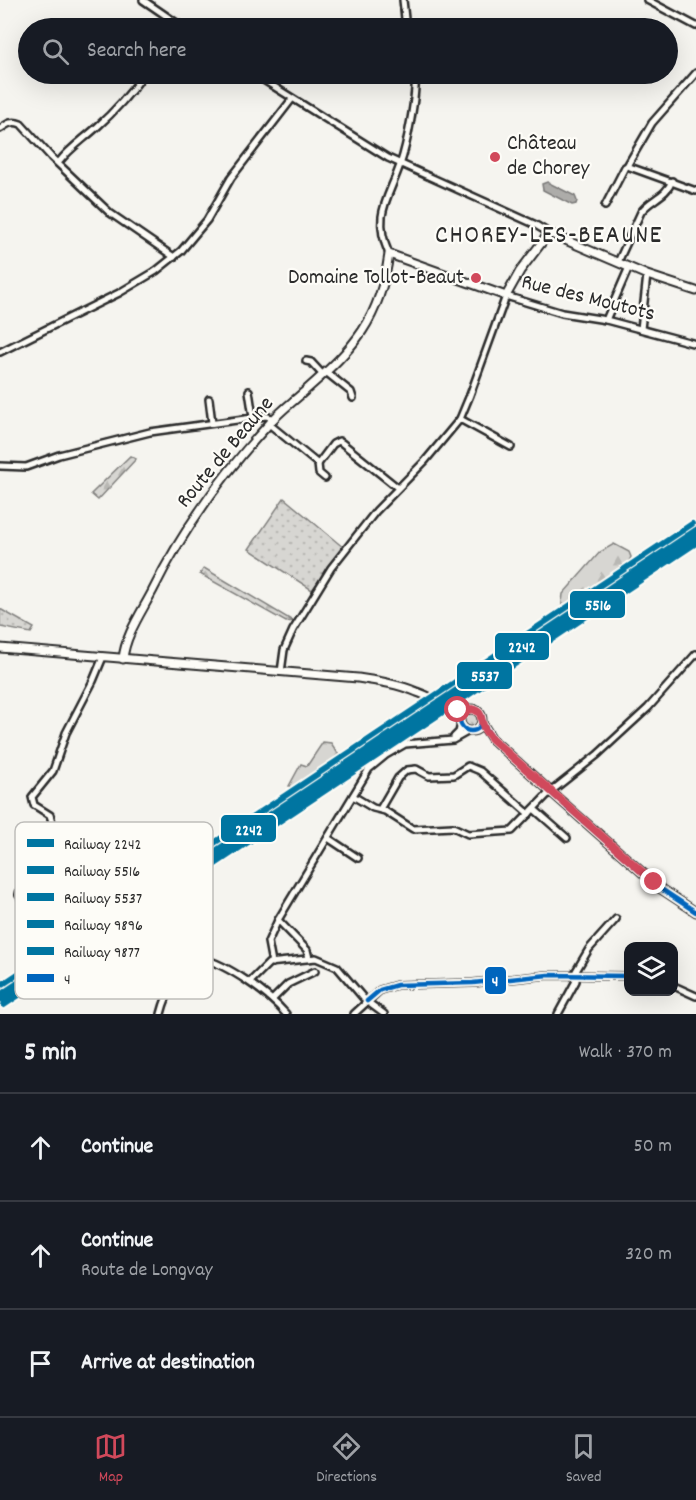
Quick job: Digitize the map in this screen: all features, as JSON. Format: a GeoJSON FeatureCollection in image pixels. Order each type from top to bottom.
{"type":"FeatureCollection","features":[{"type":"Feature","properties":{"kind":"street"},"geometry":{"type":"LineString","coordinates":[[142,0],[168,18]]}},
{"type":"Feature","properties":{"kind":"street"},"geometry":{"type":"LineString","coordinates":[[403,0],[405,18]]}},
{"type":"Feature","properties":{"kind":"street"},"geometry":{"type":"LineString","coordinates":[[647,0],[696,26]]}},
{"type":"Feature","properties":{"kind":"street"},"geometry":{"type":"LineString","coordinates":[[605,206],[625,167],[652,123],[696,73]]}},
{"type":"Feature","properties":{"kind":"street"},"geometry":{"type":"LineString","coordinates":[[58,162],[68,150],[114,111],[137,84]]}},
{"type":"Feature","properties":{"kind":"street"},"geometry":{"type":"LineString","coordinates":[[269,84],[400,165],[647,275],[696,291]]}},
{"type":"Feature","properties":{"kind":"street"},"geometry":{"type":"LineString","coordinates":[[414,84],[413,106],[400,165],[382,213],[384,241],[389,254],[506,296]]}},
{"type":"Feature","properties":{"kind":"street"},"geometry":{"type":"LineString","coordinates":[[0,352],[119,293],[156,271],[174,257],[196,234],[231,178],[292,99]]}},
{"type":"Feature","properties":{"kind":"street"},"geometry":{"type":"LineString","coordinates":[[0,129],[10,123],[21,124],[110,213],[174,257]]}},
{"type":"Feature","properties":{"kind":"street"},"geometry":{"type":"LineString","coordinates":[[627,166],[696,191]]}},
{"type":"Feature","properties":{"kind":"street"},"geometry":{"type":"LineString","coordinates":[[618,262],[645,206],[665,193],[672,182]]}},
{"type":"Feature","properties":{"kind":"street"},"geometry":{"type":"LineString","coordinates":[[281,672],[286,645],[320,584],[376,511],[460,419],[471,395],[506,296],[520,271],[549,233]]}},
{"type":"Feature","properties":{"kind":"street","name":"Route de Beaune"},"geometry":{"type":"LineString","coordinates":[[123,659],[127,641],[171,554],[208,500],[271,421],[325,374],[352,347],[369,324],[382,292],[389,254]]}},
{"type":"Feature","properties":{"kind":"street"},"geometry":{"type":"LineString","coordinates":[[606,320],[629,267]]}},
{"type":"Feature","properties":{"kind":"street"},"geometry":{"type":"LineString","coordinates":[[641,329],[647,275]]}},
{"type":"Feature","properties":{"kind":"street","name":"Rue des Moutots"},"geometry":{"type":"LineString","coordinates":[[506,296],[562,313],[606,320],[696,344]]}},
{"type":"Feature","properties":{"kind":"street"},"geometry":{"type":"LineString","coordinates":[[306,361],[311,362],[351,392],[353,398]]}},
{"type":"Feature","properties":{"kind":"street"},"geometry":{"type":"LineString","coordinates":[[249,391],[253,417]]}},
{"type":"Feature","properties":{"kind":"street"},"geometry":{"type":"LineString","coordinates":[[209,399],[212,423]]}},
{"type":"Feature","properties":{"kind":"street"},"geometry":{"type":"LineString","coordinates":[[0,466],[26,467],[150,432],[266,416],[318,464],[319,473],[325,478]]}},
{"type":"Feature","properties":{"kind":"street"},"geometry":{"type":"LineString","coordinates":[[460,419],[511,447]]}},
{"type":"Feature","properties":{"kind":"street"},"geometry":{"type":"LineString","coordinates":[[318,464],[333,444],[339,441],[398,488]]}},
{"type":"Feature","properties":{"kind":"street"},"geometry":{"type":"LineString","coordinates":[[0,648],[386,683],[430,697],[449,708],[465,711],[477,710],[492,739],[661,888],[696,912]]}},
{"type":"Feature","properties":{"kind":"street"},"geometry":{"type":"LineString","coordinates":[[353,796],[413,829],[453,827],[468,834],[512,831],[551,792],[636,720],[696,654]]}},
{"type":"Feature","properties":{"kind":"street"},"geometry":{"type":"LineString","coordinates":[[51,822],[50,815],[34,805],[32,797],[53,771],[66,733],[103,657]]}},
{"type":"Feature","properties":{"kind":"street"},"geometry":{"type":"LineString","coordinates":[[449,708],[461,723],[472,731],[492,739]]}},
{"type":"Feature","properties":{"kind":"street"},"geometry":{"type":"LineString","coordinates":[[450,740],[459,732],[465,711]]}},
{"type":"Feature","properties":{"kind":"street"},"geometry":{"type":"LineString","coordinates":[[272,963],[268,942],[278,920],[369,769],[386,755],[405,744],[455,739],[482,723]]}},
{"type":"Feature","properties":{"kind":"street"},"geometry":{"type":"LineString","coordinates":[[380,809],[404,772],[414,769],[429,776],[454,775],[468,766],[480,771],[529,814]]}},
{"type":"Feature","properties":{"kind":"street"},"geometry":{"type":"LineString","coordinates":[[534,809],[567,838]]}},
{"type":"Feature","properties":{"kind":"street"},"geometry":{"type":"LineString","coordinates":[[328,838],[358,858]]}},
{"type":"Feature","properties":{"kind":"street"},"geometry":{"type":"LineString","coordinates":[[558,1014],[576,981],[576,974],[589,949],[616,919]]}},
{"type":"Feature","properties":{"kind":"street"},"geometry":{"type":"LineString","coordinates":[[278,920],[307,951],[309,958]]}},
{"type":"Feature","properties":{"kind":"street"},"geometry":{"type":"LineString","coordinates":[[250,982],[272,963],[309,958],[321,960],[337,967],[367,1001],[384,1014]]}},
{"type":"Feature","properties":{"kind":"street"},"geometry":{"type":"LineString","coordinates":[[213,963],[250,982],[273,999],[286,1014]]}},
{"type":"Feature","properties":{"kind":"street"},"geometry":{"type":"LineString","coordinates":[[273,999],[288,984],[315,971]]}},
{"type":"Feature","properties":{"kind":"street"},"geometry":{"type":"LineString","coordinates":[[354,1014],[380,990],[397,985],[473,982],[548,975],[624,976]]}},
{"type":"Feature","properties":{"kind":"street"},"geometry":{"type":"LineString","coordinates":[[678,988],[696,996]]}},
{"type":"Feature","properties":{"kind":"street"},"geometry":{"type":"LineString","coordinates":[[161,1014],[166,999]]}},
{"type":"Feature","properties":{"kind":"shaded area"},"geometry":{"type":"Polygon","coordinates":[[[547,182],[575,196],[576,204],[572,205],[543,190],[542,184],[547,182]]]}},
{"type":"Feature","properties":{"kind":"shaded area"},"geometry":{"type":"Polygon","coordinates":[[[696,522],[696,541],[453,704],[436,695],[696,522]]]}},
{"type":"Feature","properties":{"kind":"shaded area"},"geometry":{"type":"Polygon","coordinates":[[[429,700],[448,711],[362,768],[265,827],[260,834],[232,855],[228,851],[213,861],[213,846],[429,700]]]}},
{"type":"Feature","properties":{"kind":"shaded area"},"geometry":{"type":"Polygon","coordinates":[[[15,980],[15,997],[0,1007],[0,990],[15,980]]]}},
{"type":"Feature","properties":{"kind":"green space"},"geometry":{"type":"Polygon","coordinates":[[[130,456],[136,459],[98,500],[91,494],[130,456]]]}},
{"type":"Feature","properties":{"kind":"green space"},"geometry":{"type":"Polygon","coordinates":[[[284,498],[344,548],[312,590],[249,549],[284,498]]]}},
{"type":"Feature","properties":{"kind":"green space"},"geometry":{"type":"Polygon","coordinates":[[[614,544],[629,552],[631,557],[625,568],[561,611],[563,594],[600,552],[614,544]]]}},
{"type":"Feature","properties":{"kind":"green space"},"geometry":{"type":"Polygon","coordinates":[[[204,568],[293,621],[286,622],[200,574],[204,568]]]}},
{"type":"Feature","properties":{"kind":"green space"},"geometry":{"type":"Polygon","coordinates":[[[0,609],[34,628],[31,633],[0,627],[0,609]]]}},
{"type":"Feature","properties":{"kind":"green space"},"geometry":{"type":"Polygon","coordinates":[[[472,711],[478,714],[481,720],[478,726],[472,729],[466,726],[463,720],[466,714],[472,711]]]}},
{"type":"Feature","properties":{"kind":"green space"},"geometry":{"type":"Polygon","coordinates":[[[323,742],[331,743],[339,755],[292,788],[289,786],[301,764],[307,766],[323,742]]]}},
{"type":"Feature","properties":{"kind":"rail line","name":"9896"},"geometry":{"type":"LineString","coordinates":[[213,844],[692,524]]}},
{"type":"Feature","properties":{"kind":"rail line","name":"2242"},"geometry":{"type":"LineString","coordinates":[[213,853],[696,530]]}},
{"type":"Feature","properties":{"kind":"rail line","name":"5537"},"geometry":{"type":"LineString","coordinates":[[213,857],[696,534]]}},
{"type":"Feature","properties":{"kind":"rail line","name":"5516"},"geometry":{"type":"LineString","coordinates":[[213,861],[696,539]]}},
{"type":"Feature","properties":{"kind":"rail line","name":"9877"},"geometry":{"type":"LineString","coordinates":[[213,865],[696,543]]}},
{"type":"Feature","properties":{"kind":"rail line","name":"9896"},"geometry":{"type":"LineString","coordinates":[[0,986],[15,976]]}},
{"type":"Feature","properties":{"kind":"rail line","name":"2242"},"geometry":{"type":"LineString","coordinates":[[0,995],[15,985]]}},
{"type":"Feature","properties":{"kind":"rail line","name":"5537"},"geometry":{"type":"LineString","coordinates":[[0,999],[15,989]]}},
{"type":"Feature","properties":{"kind":"rail line","name":"5516"},"geometry":{"type":"LineString","coordinates":[[4,1001],[15,994]]}},
{"type":"Feature","properties":{"kind":"rail line","name":"9877"},"geometry":{"type":"LineString","coordinates":[[4,1005],[15,998]]}},
{"type":"Feature","properties":{"kind":"transit line","name":"4"},"geometry":{"type":"LineString","coordinates":[[471,709],[479,712],[482,720],[479,728],[471,731],[463,728],[460,720],[463,712],[471,709]]}},
{"type":"Feature","properties":{"kind":"transit line","name":"4"},"geometry":{"type":"LineString","coordinates":[[482,723],[492,739],[551,792],[661,889],[696,912]]}},
{"type":"Feature","properties":{"kind":"transit line","name":"4"},"geometry":{"type":"LineString","coordinates":[[367,1001],[380,990],[397,985],[473,983],[548,975],[624,976]]}},
{"type":"Feature","properties":{"kind":"place","name":"Château de Chorey"},"geometry":{"type":"Point","coordinates":[495,157]}},
{"type":"Feature","properties":{"kind":"place","name":"Domaine Tollot-Beaut"},"geometry":{"type":"Point","coordinates":[476,278]}},
{"type":"Feature","properties":{"kind":"district","name":"CHOREY-LES-BEAUNE"},"geometry":{"type":"Point","coordinates":[549,236]}},
{"type":"Feature","properties":{"kind":"route"},"geometry":{"type":"LineString","coordinates":[[458,710],[477,710],[482,717],[483,726],[492,739],[654,882]]}}]}
